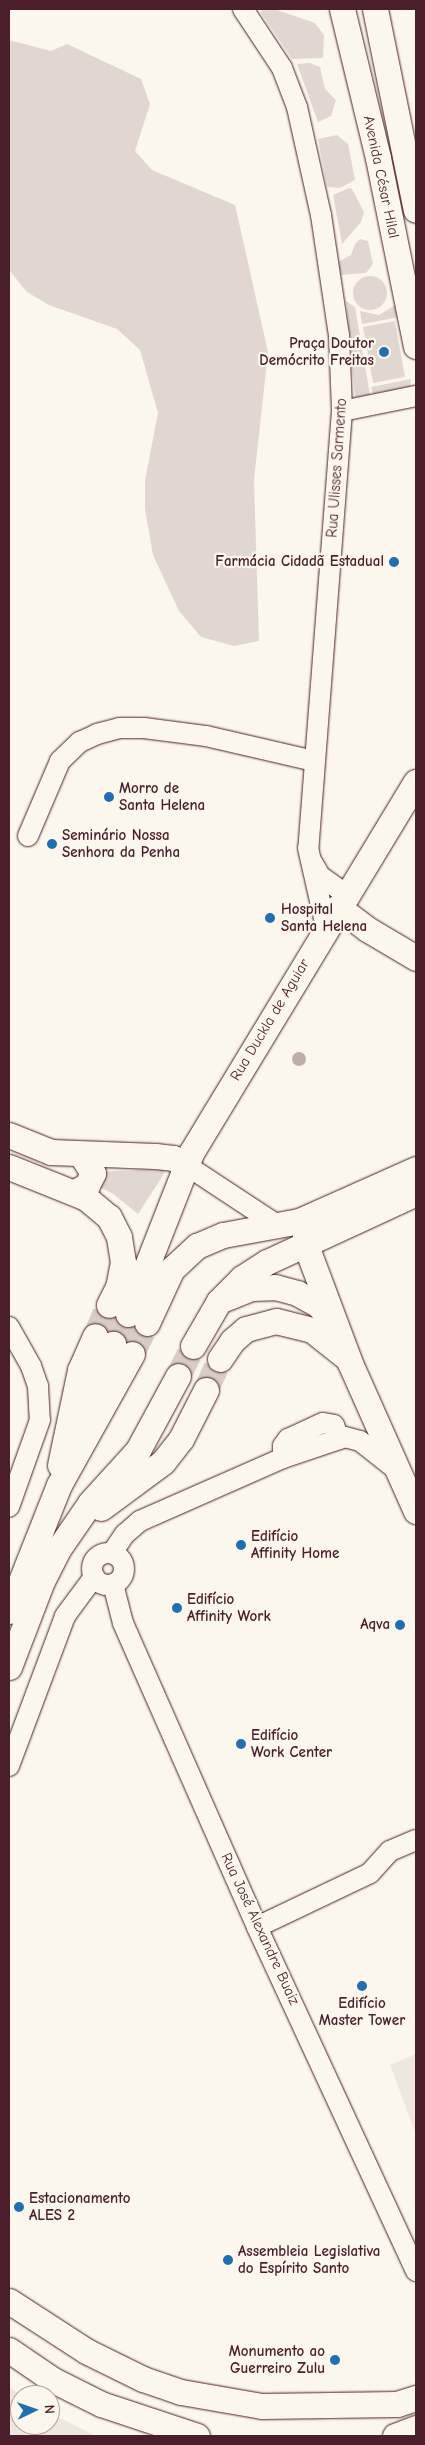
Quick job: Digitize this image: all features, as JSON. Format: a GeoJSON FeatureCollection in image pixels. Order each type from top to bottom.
{"type":"FeatureCollection","features":[{"type":"Feature","properties":{"kind":"main road","name":"Avenida César Hilal"},"geometry":{"type":"LineString","coordinates":[[345,9],[378,158],[416,346]]}},
{"type":"Feature","properties":{"kind":"main road"},"geometry":{"type":"LineString","coordinates":[[345,9],[367,19],[381,45]]}},
{"type":"Feature","properties":{"kind":"main road","name":"Avenida César Hilal"},"geometry":{"type":"LineString","coordinates":[[375,9],[416,210]]}},
{"type":"Feature","properties":{"kind":"main road","name":"Rua Duckla de Aguiar"},"geometry":{"type":"LineString","coordinates":[[128,1314],[147,1273],[186,1165],[202,1134],[337,909],[416,782]]}},
{"type":"Feature","properties":{"kind":"main road"},"geometry":{"type":"LineString","coordinates":[[337,909],[416,958]]}},
{"type":"Feature","properties":{"kind":"main road"},"geometry":{"type":"LineString","coordinates":[[9,1135],[51,1152],[82,1156],[155,1156],[173,1158],[186,1165]]}},
{"type":"Feature","properties":{"kind":"main road"},"geometry":{"type":"LineString","coordinates":[[75,1192],[87,1185],[92,1173],[82,1156]]}},
{"type":"Feature","properties":{"kind":"main road"},"geometry":{"type":"LineString","coordinates":[[9,1166],[75,1192],[102,1210],[119,1237],[128,1314]]}},
{"type":"Feature","properties":{"kind":"main road"},"geometry":{"type":"LineString","coordinates":[[128,1314],[188,1253],[223,1235],[280,1227],[320,1212],[416,1169]]}},
{"type":"Feature","properties":{"kind":"main road"},"geometry":{"type":"LineString","coordinates":[[193,1346],[219,1301],[254,1269],[305,1243],[416,1193]]}},
{"type":"Feature","properties":{"kind":"main road"},"geometry":{"type":"LineString","coordinates":[[320,1212],[306,1227],[305,1243],[350,1363],[416,1510]]}},
{"type":"Feature","properties":{"kind":"main road"},"geometry":{"type":"LineString","coordinates":[[219,1301],[240,1291],[275,1287],[308,1298],[333,1321]]}},
{"type":"Feature","properties":{"kind":"main road"},"geometry":{"type":"LineString","coordinates":[[220,1360],[232,1341],[246,1329],[276,1321],[312,1330],[333,1344],[350,1363]]}},
{"type":"Feature","properties":{"kind":"main road"},"geometry":{"type":"LineString","coordinates":[[9,1667],[16,1618],[49,1511],[80,1370],[113,1345],[69,1464],[49,1511]]}},
{"type":"Feature","properties":{"kind":"main road"},"geometry":{"type":"LineString","coordinates":[[16,1618],[59,1548],[90,1503],[138,1450],[178,1376]]}},
{"type":"Feature","properties":{"kind":"main road"},"geometry":{"type":"LineString","coordinates":[[59,1548],[98,1510],[163,1462],[181,1439],[206,1390]]}},
{"type":"Feature","properties":{"kind":"main road"},"geometry":{"type":"LineString","coordinates":[[9,2301],[86,2351],[143,2379],[181,2392],[262,2406],[310,2407],[397,2404],[416,2398]]}},
{"type":"Feature","properties":{"kind":"main road"},"geometry":{"type":"LineString","coordinates":[[9,2350],[53,2380],[101,2404],[198,2436]]}},
{"type":"Feature","properties":{"kind":"main road"},"geometry":{"type":"LineString","coordinates":[[395,2436],[416,2428]]}},
{"type":"Feature","properties":{"kind":"street","name":"Rua Ulisses Sarmento"},"geometry":{"type":"LineString","coordinates":[[243,9],[282,68],[297,108],[320,214],[338,326],[342,410],[308,855],[337,909]]}},
{"type":"Feature","properties":{"kind":"street"},"geometry":{"type":"LineString","coordinates":[[342,410],[416,396]]}},
{"type":"Feature","properties":{"kind":"street"},"geometry":{"type":"LineString","coordinates":[[28,836],[60,761],[80,742],[97,734],[119,728],[144,728],[206,736],[314,760]]}},
{"type":"Feature","properties":{"kind":"street"},"geometry":{"type":"LineString","coordinates":[[308,855],[337,909]]}},
{"type":"Feature","properties":{"kind":"street"},"geometry":{"type":"LineString","coordinates":[[186,1165],[280,1227]]}},
{"type":"Feature","properties":{"kind":"street"},"geometry":{"type":"LineString","coordinates":[[9,1327],[26,1352],[34,1373],[38,1386],[40,1420],[9,1507]]}},
{"type":"Feature","properties":{"kind":"street"},"geometry":{"type":"LineString","coordinates":[[112,1553],[125,1534],[140,1521],[283,1458],[340,1439],[360,1441],[400,1473]]}},
{"type":"Feature","properties":{"kind":"street"},"geometry":{"type":"LineString","coordinates":[[112,1553],[121,1558],[124,1568],[121,1578],[113,1584],[102,1584],[94,1577],[92,1566],[96,1556],[112,1553]]}},
{"type":"Feature","properties":{"kind":"street"},"geometry":{"type":"LineString","coordinates":[[9,1766],[65,1616],[94,1577]]}},
{"type":"Feature","properties":{"kind":"street","name":"Rua José Alexandre Buaiz"},"geometry":{"type":"LineString","coordinates":[[113,1584],[123,1623],[258,1927],[416,2271]]}},
{"type":"Feature","properties":{"kind":"street"},"geometry":{"type":"LineString","coordinates":[[258,1927],[370,1872],[390,1852],[416,1840]]}},
{"type":"Feature","properties":{"kind":"shaded area"},"geometry":{"type":"Polygon","coordinates":[[[262,9],[274,9],[315,23],[324,35],[323,58],[292,59],[261,13],[262,9]]]}},
{"type":"Feature","properties":{"kind":"shaded area"},"geometry":{"type":"Polygon","coordinates":[[[9,40],[51,51],[67,44],[141,79],[150,104],[135,151],[152,170],[235,205],[268,352],[254,480],[259,641],[234,646],[201,637],[179,611],[153,555],[145,509],[145,480],[158,413],[140,350],[117,329],[49,305],[27,292],[9,270],[9,40]]]}},
{"type":"Feature","properties":{"kind":"shaded area"},"geometry":{"type":"Polygon","coordinates":[[[310,63],[320,67],[325,89],[336,100],[331,116],[318,122],[297,64],[310,63]]]}},
{"type":"Feature","properties":{"kind":"shaded area"},"geometry":{"type":"Polygon","coordinates":[[[337,135],[348,144],[355,180],[340,188],[327,187],[318,139],[337,135]]]}},
{"type":"Feature","properties":{"kind":"shaded area"},"geometry":{"type":"Polygon","coordinates":[[[349,188],[352,189],[364,212],[361,222],[342,244],[333,195],[349,188]]]}},
{"type":"Feature","properties":{"kind":"shaded area"},"geometry":{"type":"Polygon","coordinates":[[[360,239],[368,241],[373,264],[366,273],[340,275],[338,262],[351,255],[355,244],[360,239]]]}},
{"type":"Feature","properties":{"kind":"shaded area"},"geometry":{"type":"Polygon","coordinates":[[[370,276],[377,277],[382,281],[386,286],[386,300],[382,305],[377,309],[370,310],[363,309],[358,305],[354,300],[353,293],[354,286],[358,281],[363,277],[370,276]]]}},
{"type":"Feature","properties":{"kind":"shaded area"},"geometry":{"type":"Polygon","coordinates":[[[346,301],[355,307],[370,395],[355,398],[346,301]]]}},
{"type":"Feature","properties":{"kind":"shaded area"},"geometry":{"type":"Polygon","coordinates":[[[397,304],[400,317],[362,324],[360,311],[379,315],[397,304]]]}},
{"type":"Feature","properties":{"kind":"shaded area","name":"Praça Doutor Demócrito Freitas"},"geometry":{"type":"Polygon","coordinates":[[[395,321],[405,377],[373,383],[363,327],[395,321]]]}},
{"type":"Feature","properties":{"kind":"shaded area"},"geometry":{"type":"Polygon","coordinates":[[[411,379],[410,387],[373,394],[371,387],[411,379]]]}},
{"type":"Feature","properties":{"kind":"shaded area"},"geometry":{"type":"Polygon","coordinates":[[[296,1052],[302,1052],[306,1059],[302,1066],[296,1066],[292,1062],[292,1056],[296,1052]]]}},
{"type":"Feature","properties":{"kind":"shaded area"},"geometry":{"type":"Polygon","coordinates":[[[162,1169],[165,1172],[138,1214],[112,1193],[87,1181],[89,1172],[162,1169]]]}},
{"type":"Feature","properties":{"kind":"shaded area"},"geometry":{"type":"Polygon","coordinates":[[[416,2054],[416,2134],[390,2065],[416,2054]]]}},
{"type":"Feature","properties":{"kind":"shaded area"},"geometry":{"type":"Polygon","coordinates":[[[9,2387],[10,2435],[60,2435],[60,2418],[96,2436],[9,2436],[9,2387]]]}},
{"type":"Feature","properties":{"kind":"tunnel"},"geometry":{"type":"LineString","coordinates":[[95,1336],[109,1305]]}},
{"type":"Feature","properties":{"kind":"tunnel"},"geometry":{"type":"LineString","coordinates":[[113,1344],[128,1314]]}},
{"type":"Feature","properties":{"kind":"tunnel"},"geometry":{"type":"LineString","coordinates":[[132,1354],[147,1323]]}},
{"type":"Feature","properties":{"kind":"tunnel"},"geometry":{"type":"LineString","coordinates":[[178,1376],[193,1346]]}},
{"type":"Feature","properties":{"kind":"tunnel"},"geometry":{"type":"LineString","coordinates":[[206,1390],[220,1359]]}},
{"type":"Feature","properties":{"kind":"place","name":"Praça Doutor Demócrito Freitas"},"geometry":{"type":"Point","coordinates":[384,352]}},
{"type":"Feature","properties":{"kind":"place","name":"Farmácia Cidadã Estadual"},"geometry":{"type":"Point","coordinates":[394,562]}},
{"type":"Feature","properties":{"kind":"place","name":"Morro de Santa Helena"},"geometry":{"type":"Point","coordinates":[109,797]}},
{"type":"Feature","properties":{"kind":"place","name":"Seminário Nossa Senhora da Penha"},"geometry":{"type":"Point","coordinates":[52,844]}},
{"type":"Feature","properties":{"kind":"place","name":"Hospital Santa Helena"},"geometry":{"type":"Point","coordinates":[270,918]}},
{"type":"Feature","properties":{"kind":"place","name":"Edifício Affinity Home"},"geometry":{"type":"Point","coordinates":[241,1545]}},
{"type":"Feature","properties":{"kind":"place","name":"Edifício Affinity Work"},"geometry":{"type":"Point","coordinates":[177,1608]}},
{"type":"Feature","properties":{"kind":"place","name":"Aqva"},"geometry":{"type":"Point","coordinates":[400,1625]}},
{"type":"Feature","properties":{"kind":"place","name":"Edifício Work Center"},"geometry":{"type":"Point","coordinates":[241,1744]}},
{"type":"Feature","properties":{"kind":"place","name":"Edifício Master Tower"},"geometry":{"type":"Point","coordinates":[362,1986]}},
{"type":"Feature","properties":{"kind":"place","name":"Estacionamento ALES 2"},"geometry":{"type":"Point","coordinates":[19,2207]}},
{"type":"Feature","properties":{"kind":"place","name":"Assembleia Legislativa do Espírito Santo"},"geometry":{"type":"Point","coordinates":[228,2260]}},
{"type":"Feature","properties":{"kind":"place","name":"Monumento ao Guerreiro Zulu"},"geometry":{"type":"Point","coordinates":[335,2360]}}]}
